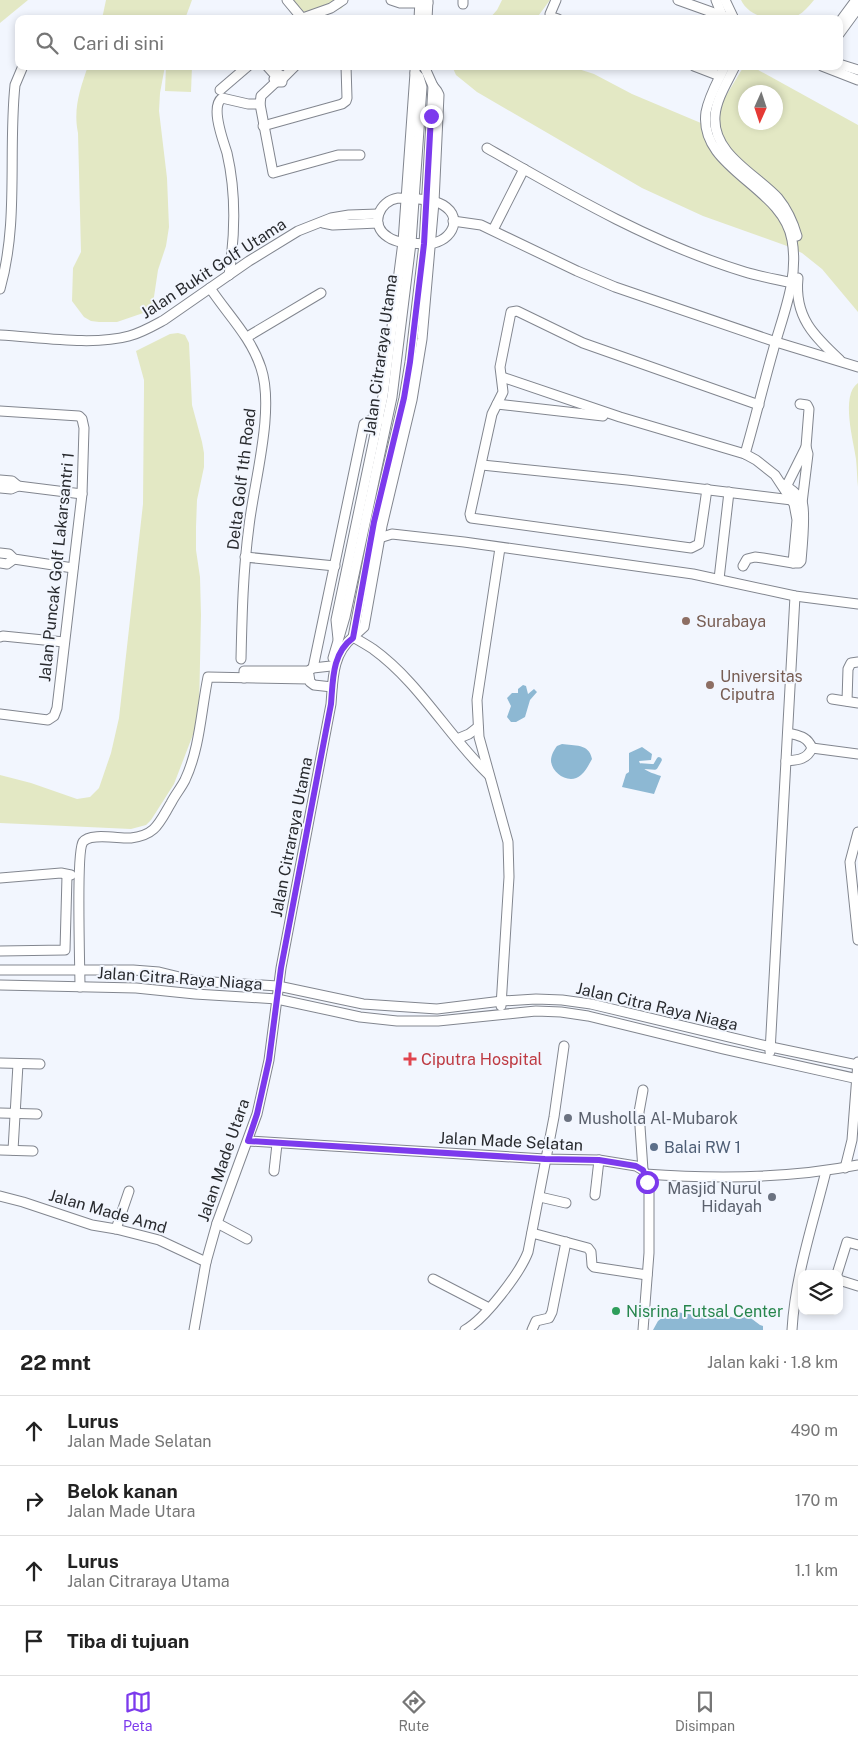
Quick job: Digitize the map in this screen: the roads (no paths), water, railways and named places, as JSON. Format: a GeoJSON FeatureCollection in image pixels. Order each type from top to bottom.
{"type":"FeatureCollection","features":[{"type":"Feature","properties":{"kind":"street"},"geometry":{"type":"LineString","coordinates":[[287,0],[299,15]]}},
{"type":"Feature","properties":{"kind":"street"},"geometry":{"type":"LineString","coordinates":[[310,15],[331,8],[343,0]]}},
{"type":"Feature","properties":{"kind":"street"},"geometry":{"type":"LineString","coordinates":[[391,0],[424,2]]}},
{"type":"Feature","properties":{"kind":"street"},"geometry":{"type":"LineString","coordinates":[[551,15],[556,0]]}},
{"type":"Feature","properties":{"kind":"street"},"geometry":{"type":"LineString","coordinates":[[678,0],[720,15]]}},
{"type":"Feature","properties":{"kind":"street"},"geometry":{"type":"LineString","coordinates":[[716,0],[727,15]]}},
{"type":"Feature","properties":{"kind":"street"},"geometry":{"type":"LineString","coordinates":[[725,0],[728,15]]}},
{"type":"Feature","properties":{"kind":"street"},"geometry":{"type":"LineString","coordinates":[[843,18],[856,0]]}},
{"type":"Feature","properties":{"kind":"street"},"geometry":{"type":"LineString","coordinates":[[419,15],[424,2]]}},
{"type":"Feature","properties":{"kind":"street"},"geometry":{"type":"LineString","coordinates":[[424,2],[426,15]]}},
{"type":"Feature","properties":{"kind":"street"},"geometry":{"type":"LineString","coordinates":[[843,29],[858,8]]}},
{"type":"Feature","properties":{"kind":"street"},"geometry":{"type":"LineString","coordinates":[[843,65],[858,70]]}},
{"type":"Feature","properties":{"kind":"street"},"geometry":{"type":"LineString","coordinates":[[0,289],[8,255],[11,220],[14,92],[21,70]]}},
{"type":"Feature","properties":{"kind":"street"},"geometry":{"type":"LineString","coordinates":[[220,90],[243,70]]}},
{"type":"Feature","properties":{"kind":"street"},"geometry":{"type":"LineString","coordinates":[[271,70],[278,78]]}},
{"type":"Feature","properties":{"kind":"street"},"geometry":{"type":"LineString","coordinates":[[289,70],[278,78],[261,96],[262,126],[273,173],[338,155],[360,155]]}},
{"type":"Feature","properties":{"kind":"street"},"geometry":{"type":"LineString","coordinates":[[262,126],[342,104],[348,98],[346,70]]}},
{"type":"Feature","properties":{"kind":"street","name":"Jalan Citraraya Utama"},"geometry":{"type":"LineString","coordinates":[[361,518],[392,397],[407,242],[413,154],[422,87],[415,70]]}},
{"type":"Feature","properties":{"kind":"street","name":"Jalan Citraraya Utama"},"geometry":{"type":"LineString","coordinates":[[277,999],[330,714],[332,684],[340,652],[345,644],[353,638],[376,539],[414,337],[427,244],[430,201],[433,86],[426,70]]}},
{"type":"Feature","properties":{"kind":"street"},"geometry":{"type":"LineString","coordinates":[[704,70],[720,76]]}},
{"type":"Feature","properties":{"kind":"street"},"geometry":{"type":"LineString","coordinates":[[723,70],[706,112],[708,135],[730,166],[772,202],[785,219],[792,240],[795,284],[799,305],[806,323],[824,346],[842,362]]}},
{"type":"Feature","properties":{"kind":"street"},"geometry":{"type":"LineString","coordinates":[[733,70],[716,109],[715,126],[722,143],[731,156],[777,198],[794,224],[798,241],[799,263],[795,284],[776,342],[745,454]]}},
{"type":"Feature","properties":{"kind":"street"},"geometry":{"type":"LineString","coordinates":[[832,70],[858,80]]}},
{"type":"Feature","properties":{"kind":"street"},"geometry":{"type":"LineString","coordinates":[[229,275],[232,175],[218,119],[218,103],[222,98],[226,98],[239,102],[260,104]]}},
{"type":"Feature","properties":{"kind":"street"},"geometry":{"type":"LineString","coordinates":[[487,148],[602,212],[643,232],[745,272],[795,284]]}},
{"type":"Feature","properties":{"kind":"street"},"geometry":{"type":"LineString","coordinates":[[490,229],[524,169]]}},
{"type":"Feature","properties":{"kind":"street"},"geometry":{"type":"LineString","coordinates":[[392,199],[410,199],[430,201],[442,204],[448,208],[452,214],[453,224],[450,234],[445,240],[427,244],[407,242],[387,237],[381,231],[373,218],[386,202],[392,199]]}},
{"type":"Feature","properties":{"kind":"street","name":"Jalan Bukit Golf Utama"},"geometry":{"type":"LineString","coordinates":[[0,335],[82,340],[112,339],[129,336],[151,328],[164,320],[249,261],[298,231],[323,223],[333,225],[373,218]]}},
{"type":"Feature","properties":{"kind":"street"},"geometry":{"type":"LineString","coordinates":[[453,224],[478,224],[615,287],[776,342],[858,367]]}},
{"type":"Feature","properties":{"kind":"street","name":"Jalan Citraraya Utama"},"geometry":{"type":"LineString","coordinates":[[332,684],[331,666],[345,617],[407,242]]}},
{"type":"Feature","properties":{"kind":"street"},"geometry":{"type":"LineString","coordinates":[[231,254],[239,261],[249,261]]}},
{"type":"Feature","properties":{"kind":"street","name":"Delta Golf 1th Road"},"geometry":{"type":"LineString","coordinates":[[210,288],[247,337],[262,368],[265,382],[266,399],[262,446],[253,498],[242,602],[242,659]]}},
{"type":"Feature","properties":{"kind":"street"},"geometry":{"type":"LineString","coordinates":[[247,337],[321,293]]}},
{"type":"Feature","properties":{"kind":"street"},"geometry":{"type":"LineString","coordinates":[[707,489],[699,544],[687,548],[473,520],[470,514],[492,414],[503,392],[500,366],[510,314],[515,311],[583,343],[759,405]]}},
{"type":"Feature","properties":{"kind":"street"},"geometry":{"type":"LineString","coordinates":[[502,377],[620,417],[745,454],[766,467],[802,503]]}},
{"type":"Feature","properties":{"kind":"street"},"geometry":{"type":"LineString","coordinates":[[497,404],[620,417]]}},
{"type":"Feature","properties":{"kind":"street"},"geometry":{"type":"LineString","coordinates":[[743,566],[747,559],[755,557],[793,563],[801,561],[803,534],[802,503],[808,454],[806,447],[809,409],[807,405],[800,404]]}},
{"type":"Feature","properties":{"kind":"street","name":"Jalan Puncak Golf Lakarsantri 1"},"geometry":{"type":"LineString","coordinates":[[0,411],[79,416],[82,419],[84,428],[82,494],[57,708],[54,716],[48,720],[0,714]]}},
{"type":"Feature","properties":{"kind":"street"},"geometry":{"type":"LineString","coordinates":[[332,684],[314,685],[310,682],[310,673],[364,424],[372,419],[379,420]]}},
{"type":"Feature","properties":{"kind":"street"},"geometry":{"type":"LineString","coordinates":[[784,487],[806,447]]}},
{"type":"Feature","properties":{"kind":"street"},"geometry":{"type":"LineString","coordinates":[[482,465],[792,500]]}},
{"type":"Feature","properties":{"kind":"street"},"geometry":{"type":"LineString","coordinates":[[0,480],[12,481],[18,486],[82,494]]}},
{"type":"Feature","properties":{"kind":"street"},"geometry":{"type":"LineString","coordinates":[[0,488],[11,490],[18,486]]}},
{"type":"Feature","properties":{"kind":"street"},"geometry":{"type":"LineString","coordinates":[[784,487],[792,500],[797,520],[793,563]]}},
{"type":"Feature","properties":{"kind":"street"},"geometry":{"type":"LineString","coordinates":[[719,578],[729,492]]}},
{"type":"Feature","properties":{"kind":"street"},"geometry":{"type":"LineString","coordinates":[[361,518],[378,524],[392,534]]}},
{"type":"Feature","properties":{"kind":"street"},"geometry":{"type":"LineString","coordinates":[[357,538],[376,539],[392,534],[500,548],[719,578],[795,596],[858,604]]}},
{"type":"Feature","properties":{"kind":"street"},"geometry":{"type":"LineString","coordinates":[[500,548],[477,700],[478,737],[508,842],[509,877],[501,1014]]}},
{"type":"Feature","properties":{"kind":"street"},"geometry":{"type":"LineString","coordinates":[[0,553],[9,554],[14,560]]}},
{"type":"Feature","properties":{"kind":"street"},"geometry":{"type":"LineString","coordinates":[[246,557],[334,566]]}},
{"type":"Feature","properties":{"kind":"street"},"geometry":{"type":"LineString","coordinates":[[0,563],[7,564],[14,560],[73,568]]}},
{"type":"Feature","properties":{"kind":"street"},"geometry":{"type":"LineString","coordinates":[[770,1060],[795,596]]}},
{"type":"Feature","properties":{"kind":"street"},"geometry":{"type":"LineString","coordinates":[[1,635],[64,642]]}},
{"type":"Feature","properties":{"kind":"street"},"geometry":{"type":"LineString","coordinates":[[353,638],[374,650],[398,671],[489,775]]}},
{"type":"Feature","properties":{"kind":"street"},"geometry":{"type":"LineString","coordinates":[[847,701],[848,668],[851,663],[858,662]]}},
{"type":"Feature","properties":{"kind":"street"},"geometry":{"type":"LineString","coordinates":[[80,986],[79,875],[82,842],[97,837],[141,837],[159,826],[185,780],[193,759],[203,713],[208,676],[244,678],[310,673],[331,666]]}},
{"type":"Feature","properties":{"kind":"street"},"geometry":{"type":"LineString","coordinates":[[832,699],[858,702]]}},
{"type":"Feature","properties":{"kind":"street"},"geometry":{"type":"LineString","coordinates":[[457,739],[469,734],[478,727]]}},
{"type":"Feature","properties":{"kind":"street"},"geometry":{"type":"LineString","coordinates":[[788,733],[804,737],[809,741],[812,748]]}},
{"type":"Feature","properties":{"kind":"street"},"geometry":{"type":"LineString","coordinates":[[812,748],[858,754]]}},
{"type":"Feature","properties":{"kind":"street"},"geometry":{"type":"LineString","coordinates":[[786,761],[804,758],[812,748]]}},
{"type":"Feature","properties":{"kind":"street"},"geometry":{"type":"LineString","coordinates":[[858,832],[850,862],[855,879],[858,940]]}},
{"type":"Feature","properties":{"kind":"street"},"geometry":{"type":"LineString","coordinates":[[0,878],[61,873],[67,876],[79,875]]}},
{"type":"Feature","properties":{"kind":"street"},"geometry":{"type":"LineString","coordinates":[[0,951],[65,950],[67,876]]}},
{"type":"Feature","properties":{"kind":"street","name":"Jalan Citra Raya Niaga"},"geometry":{"type":"LineString","coordinates":[[0,970],[133,970],[159,972],[196,981],[278,986],[363,1004],[399,1007],[437,1009],[459,1008],[502,1001],[562,1000],[591,1004],[771,1047],[858,1064]]}},
{"type":"Feature","properties":{"kind":"street","name":"Jalan Citra Raya Niaga"},"geometry":{"type":"LineString","coordinates":[[0,985],[144,989],[277,999],[346,1014],[397,1020],[438,1021],[536,1011],[561,1012],[588,1016],[858,1079]]}},
{"type":"Feature","properties":{"kind":"street","name":"Jalan Made Utara"},"geometry":{"type":"LineString","coordinates":[[194,1330],[206,1262],[217,1223],[257,1114],[274,1034],[277,999]]}},
{"type":"Feature","properties":{"kind":"street"},"geometry":{"type":"LineString","coordinates":[[466,1330],[489,1308],[526,1259],[540,1197],[564,1046]]}},
{"type":"Feature","properties":{"kind":"street"},"geometry":{"type":"LineString","coordinates":[[0,1063],[40,1064]]}},
{"type":"Feature","properties":{"kind":"street"},"geometry":{"type":"LineString","coordinates":[[13,1150],[18,1064]]}},
{"type":"Feature","properties":{"kind":"street"},"geometry":{"type":"LineString","coordinates":[[846,1168],[852,1140],[858,1064]]}},
{"type":"Feature","properties":{"kind":"street"},"geometry":{"type":"LineString","coordinates":[[643,1090],[639,1112],[644,1172],[649,1190],[649,1253],[643,1330]]}},
{"type":"Feature","properties":{"kind":"street"},"geometry":{"type":"LineString","coordinates":[[0,1113],[37,1114]]}},
{"type":"Feature","properties":{"kind":"street","name":"Jalan Made Selatan"},"geometry":{"type":"LineString","coordinates":[[248,1141],[545,1159],[599,1160],[636,1166],[644,1172],[720,1177],[761,1177],[826,1172],[858,1165]]}},
{"type":"Feature","properties":{"kind":"street"},"geometry":{"type":"LineString","coordinates":[[274,1171],[277,1144]]}},
{"type":"Feature","properties":{"kind":"street"},"geometry":{"type":"LineString","coordinates":[[0,1150],[33,1151]]}},
{"type":"Feature","properties":{"kind":"street"},"geometry":{"type":"LineString","coordinates":[[596,1195],[599,1160]]}},
{"type":"Feature","properties":{"kind":"street"},"geometry":{"type":"LineString","coordinates":[[801,1270],[826,1172]]}},
{"type":"Feature","properties":{"kind":"street"},"geometry":{"type":"LineString","coordinates":[[116,1229],[129,1192]]}},
{"type":"Feature","properties":{"kind":"street","name":"Jalan Made Amd"},"geometry":{"type":"LineString","coordinates":[[0,1196],[92,1225],[159,1240],[206,1262]]}},
{"type":"Feature","properties":{"kind":"street"},"geometry":{"type":"LineString","coordinates":[[540,1197],[566,1204]]}},
{"type":"Feature","properties":{"kind":"street"},"geometry":{"type":"LineString","coordinates":[[217,1223],[248,1239]]}},
{"type":"Feature","properties":{"kind":"street"},"geometry":{"type":"LineString","coordinates":[[532,1233],[590,1250],[594,1267],[647,1275]]}},
{"type":"Feature","properties":{"kind":"street"},"geometry":{"type":"LineString","coordinates":[[532,1330],[536,1321],[549,1318],[552,1312],[566,1242]]}},
{"type":"Feature","properties":{"kind":"street"},"geometry":{"type":"LineString","coordinates":[[838,1270],[847,1242],[858,1245]]}},
{"type":"Feature","properties":{"kind":"street"},"geometry":{"type":"LineString","coordinates":[[432,1279],[489,1308]]}},
{"type":"Feature","properties":{"kind":"street"},"geometry":{"type":"LineString","coordinates":[[843,1281],[858,1286]]}},
{"type":"Feature","properties":{"kind":"street"},"geometry":{"type":"LineString","coordinates":[[792,1330],[798,1303]]}},
{"type":"Feature","properties":{"kind":"water"},"geometry":{"type":"Polygon","coordinates":[[[523,685],[526,686],[528,694],[534,689],[537,692],[530,700],[525,717],[516,722],[511,722],[507,717],[511,706],[507,698],[512,693],[518,693],[518,689],[523,685]]]}},
{"type":"Feature","properties":{"kind":"water"},"geometry":{"type":"Polygon","coordinates":[[[562,744],[580,746],[588,750],[590,754],[592,759],[589,765],[577,778],[562,777],[552,766],[553,753],[557,746],[562,744]]]}},
{"type":"Feature","properties":{"kind":"water"},"geometry":{"type":"Polygon","coordinates":[[[642,747],[652,754],[651,760],[639,761],[640,764],[648,771],[661,776],[654,794],[622,787],[626,774],[629,772],[629,753],[642,747]]]}},
{"type":"Feature","properties":{"kind":"water"},"geometry":{"type":"Polygon","coordinates":[[[671,1311],[705,1317],[709,1313],[739,1319],[748,1316],[763,1326],[763,1330],[653,1330],[658,1321],[671,1311]]]}},
{"type":"Feature","properties":{"kind":"waterway"},"geometry":{"type":"LineString","coordinates":[[641,766],[655,767],[659,760]]}},
{"type":"Feature","properties":{"kind":"place","name":"Surabaya"},"geometry":{"type":"Point","coordinates":[686,621]}},
{"type":"Feature","properties":{"kind":"place","name":"Universitas Ciputra"},"geometry":{"type":"Point","coordinates":[710,685]}},
{"type":"Feature","properties":{"kind":"place","name":"Ciputra Hospital"},"geometry":{"type":"Point","coordinates":[410,1059]}},
{"type":"Feature","properties":{"kind":"place","name":"Musholla Al-Mubarok"},"geometry":{"type":"Point","coordinates":[568,1118]}},
{"type":"Feature","properties":{"kind":"place","name":"Balai RW 1"},"geometry":{"type":"Point","coordinates":[654,1147]}},
{"type":"Feature","properties":{"kind":"place","name":"Masjid Nurul Hidayah"},"geometry":{"type":"Point","coordinates":[772,1197]}},
{"type":"Feature","properties":{"kind":"place","name":"Nisrina Futsal Center"},"geometry":{"type":"Point","coordinates":[616,1311]}}]}
